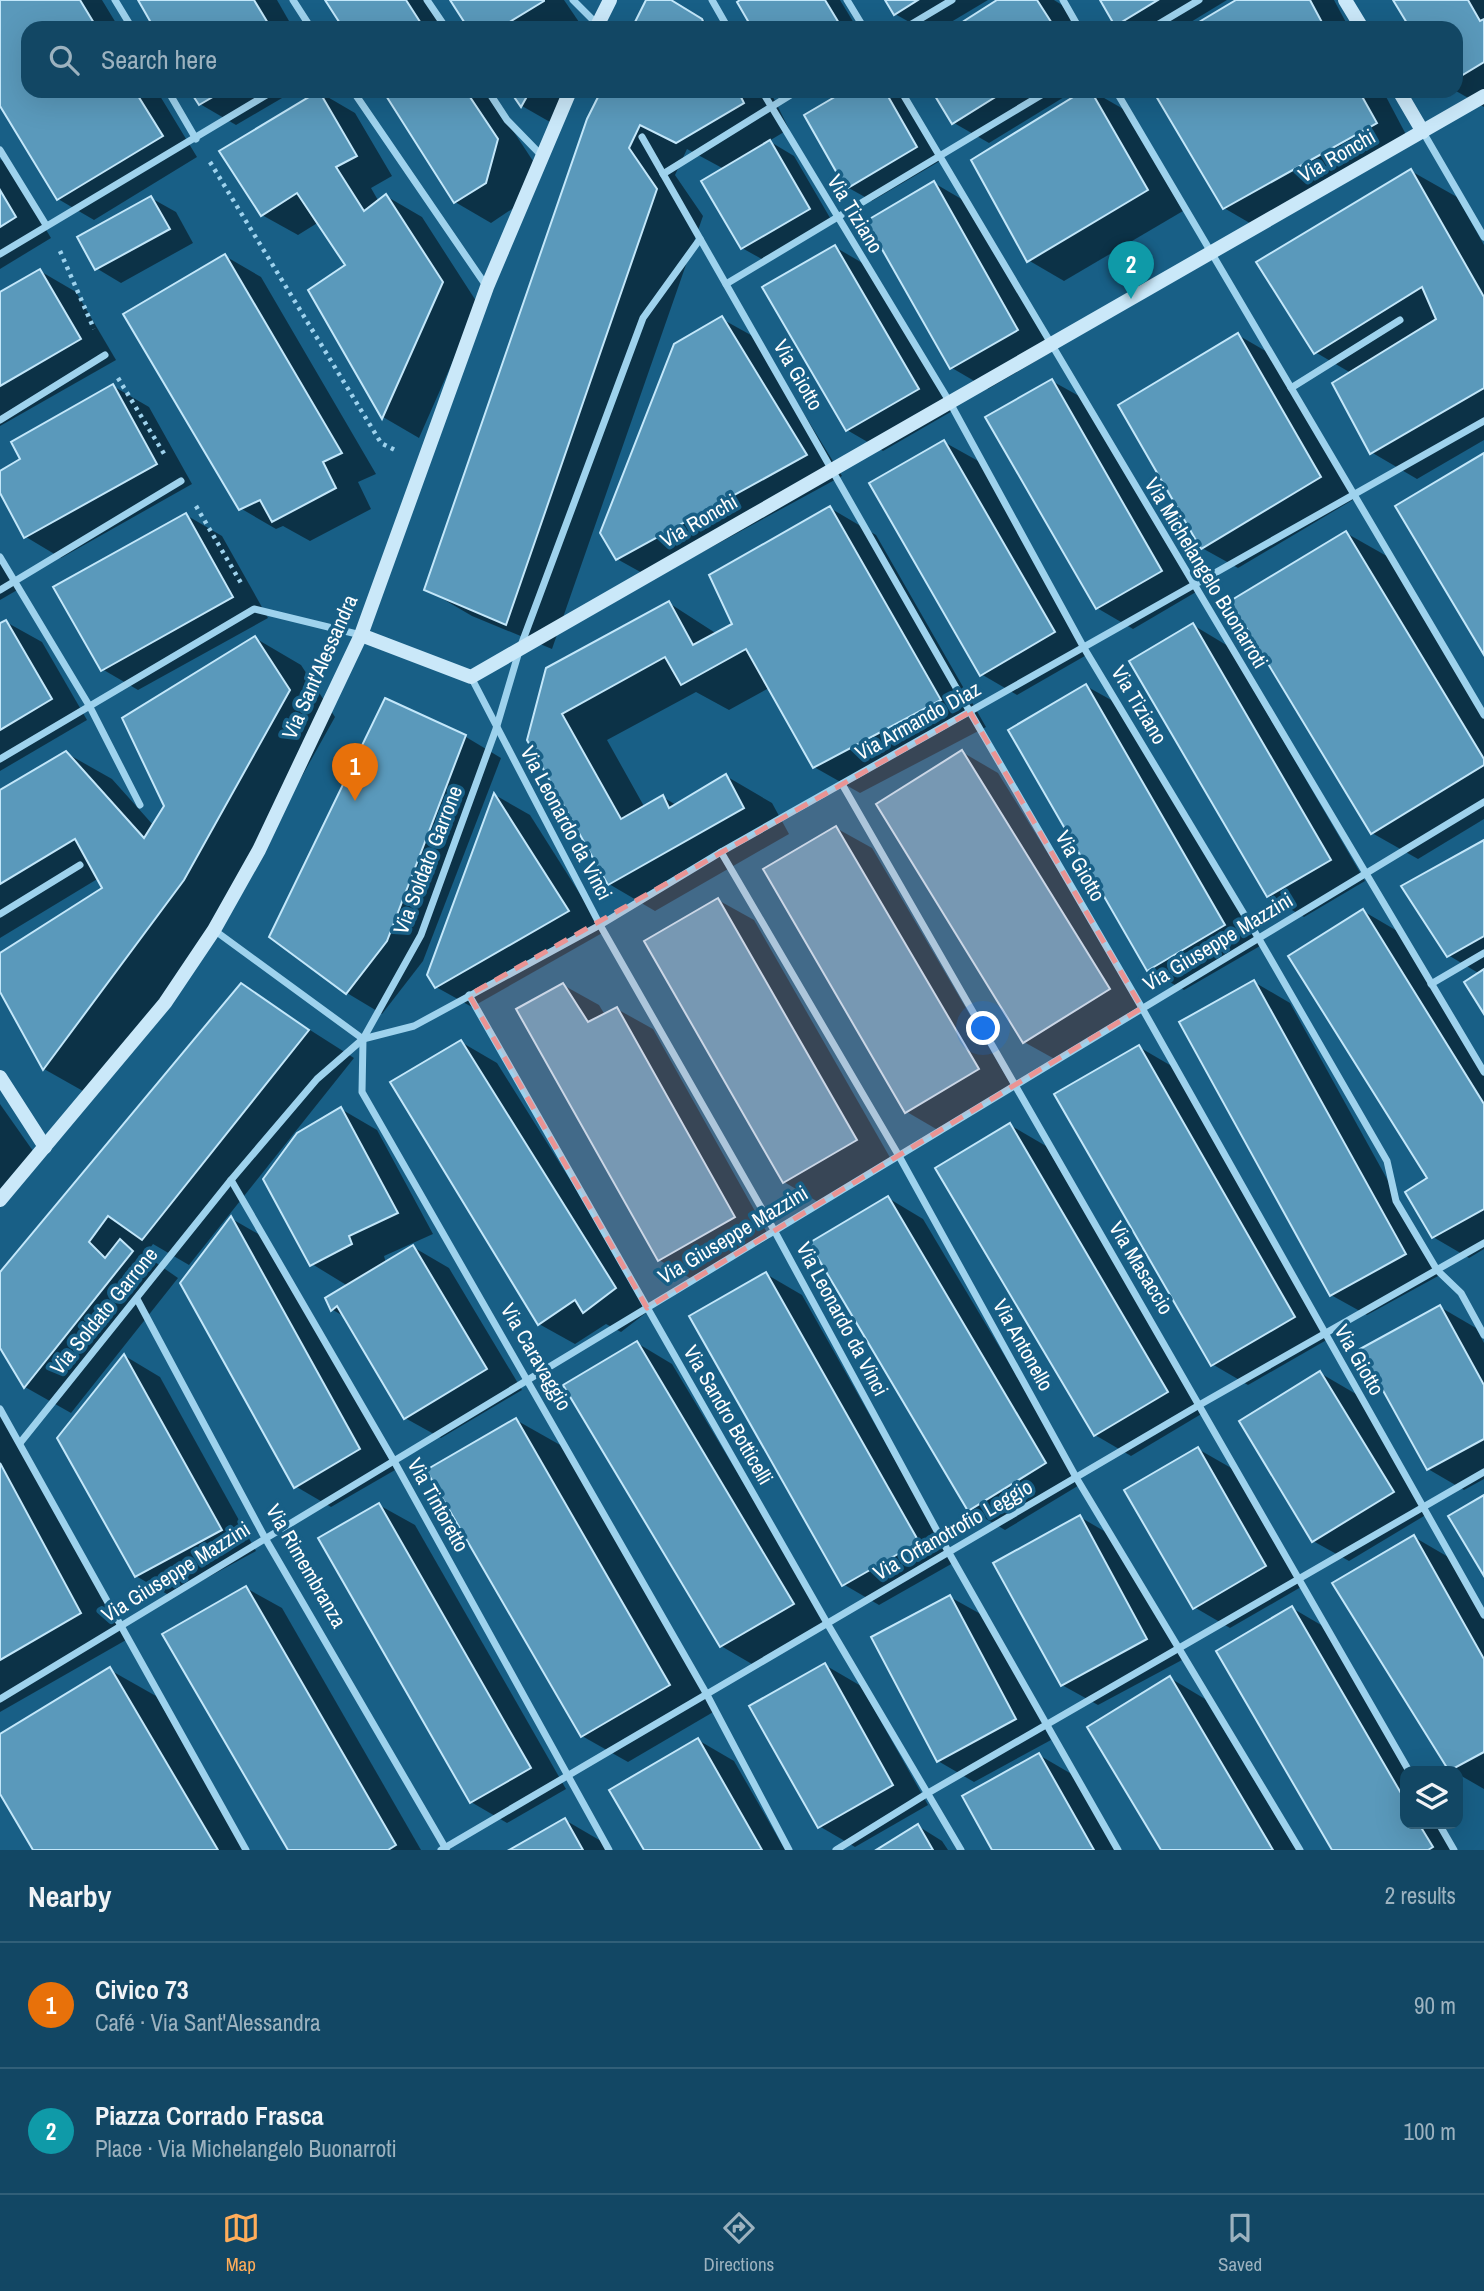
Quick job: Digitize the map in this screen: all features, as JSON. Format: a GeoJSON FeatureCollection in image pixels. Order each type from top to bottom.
{"type":"FeatureCollection","features":[{"type":"Feature","properties":{"kind":"street"},"geometry":{"type":"LineString","coordinates":[[115,0],[128,21]]}},
{"type":"Feature","properties":{"kind":"street"},"geometry":{"type":"LineString","coordinates":[[293,0],[306,21]]}},
{"type":"Feature","properties":{"kind":"street"},"geometry":{"type":"LineString","coordinates":[[427,0],[441,21]]}},
{"type":"Feature","properties":{"kind":"street"},"geometry":{"type":"LineString","coordinates":[[573,0],[592,21]]}},
{"type":"Feature","properties":{"kind":"street"},"geometry":{"type":"LineString","coordinates":[[600,21],[610,0]]}},
{"type":"Feature","properties":{"kind":"street"},"geometry":{"type":"LineString","coordinates":[[712,0],[724,21]]}},
{"type":"Feature","properties":{"kind":"street"},"geometry":{"type":"LineString","coordinates":[[847,0],[860,21]]}},
{"type":"Feature","properties":{"kind":"street"},"geometry":{"type":"LineString","coordinates":[[917,21],[952,0]]}},
{"type":"Feature","properties":{"kind":"street"},"geometry":{"type":"LineString","coordinates":[[1063,0],[1075,21]]}},
{"type":"Feature","properties":{"kind":"street"},"geometry":{"type":"LineString","coordinates":[[1164,21],[1199,0]]}},
{"type":"Feature","properties":{"kind":"street"},"geometry":{"type":"LineString","coordinates":[[1345,0],[1358,21]]}},
{"type":"Feature","properties":{"kind":"street","name":"Via Ronchi"},"geometry":{"type":"LineString","coordinates":[[471,677],[1484,96]]}},
{"type":"Feature","properties":{"kind":"street"},"geometry":{"type":"LineString","coordinates":[[172,98],[196,139]]}},
{"type":"Feature","properties":{"kind":"street"},"geometry":{"type":"LineString","coordinates":[[0,254],[262,98]]}},
{"type":"Feature","properties":{"kind":"street"},"geometry":{"type":"LineString","coordinates":[[359,98],[487,287]]}},
{"type":"Feature","properties":{"kind":"street"},"geometry":{"type":"LineString","coordinates":[[493,98],[507,120],[542,156]]}},
{"type":"Feature","properties":{"kind":"street","name":"Via Sant'Alessandra"},"geometry":{"type":"LineString","coordinates":[[0,1200],[165,1003],[214,930],[259,850],[361,635],[421,463],[487,287],[566,98]]}},
{"type":"Feature","properties":{"kind":"street","name":"Via Tiziano"},"geometry":{"type":"LineString","coordinates":[[766,98],[949,401],[1084,648],[1259,939],[1387,1161],[1396,1200],[1437,1270],[1461,1293],[1484,1335]]}},
{"type":"Feature","properties":{"kind":"street"},"geometry":{"type":"LineString","coordinates":[[663,174],[785,98]]}},
{"type":"Feature","properties":{"kind":"street","name":"Via Michelangelo Buonarroti"},"geometry":{"type":"LineString","coordinates":[[905,98],[1484,1072]]}},
{"type":"Feature","properties":{"kind":"street"},"geometry":{"type":"LineString","coordinates":[[726,284],[835,216],[1036,98]]}},
{"type":"Feature","properties":{"kind":"street"},"geometry":{"type":"LineString","coordinates":[[1120,98],[1484,715]]}},
{"type":"Feature","properties":{"kind":"street"},"geometry":{"type":"LineString","coordinates":[[1403,98],[1484,237]]}},
{"type":"Feature","properties":{"kind":"street","name":"Via Giotto"},"geometry":{"type":"LineString","coordinates":[[642,136],[831,470],[1142,1008],[1484,1615]]}},
{"type":"Feature","properties":{"kind":"street"},"geometry":{"type":"LineString","coordinates":[[0,150],[46,225]]}},
{"type":"Feature","properties":{"kind":"street","name":"Via Soldato Garrone"},"geometry":{"type":"LineString","coordinates":[[20,1443],[231,1180],[317,1079],[363,1039],[421,935],[496,729],[520,648],[643,318],[700,239]]}},
{"type":"Feature","properties":{"kind":"street"},"geometry":{"type":"LineString","coordinates":[[1291,388],[1400,320]]}},
{"type":"Feature","properties":{"kind":"street"},"geometry":{"type":"LineString","coordinates":[[0,420],[105,355]]}},
{"type":"Feature","properties":{"kind":"street","name":"Via Armando Diaz"},"geometry":{"type":"LineString","coordinates":[[363,1039],[414,1026],[600,925],[721,852],[1484,421]]}},
{"type":"Feature","properties":{"kind":"street"},"geometry":{"type":"LineString","coordinates":[[0,590],[181,481]]}},
{"type":"Feature","properties":{"kind":"street"},"geometry":{"type":"LineString","coordinates":[[0,557],[90,707],[140,804]]}},
{"type":"Feature","properties":{"kind":"street"},"geometry":{"type":"LineString","coordinates":[[0,759],[254,609],[361,635],[471,677]]}},
{"type":"Feature","properties":{"kind":"street","name":"Via Leonardo da Vinci"},"geometry":{"type":"LineString","coordinates":[[471,677],[600,925],[774,1230],[948,1553],[1049,1724],[1118,1850]]}},
{"type":"Feature","properties":{"kind":"street","name":"Via Masaccio"},"geometry":{"type":"LineString","coordinates":[[842,784],[1013,1086],[1201,1404],[1406,1766]]}},
{"type":"Feature","properties":{"kind":"street","name":"Via Giuseppe Mazzini"},"geometry":{"type":"LineString","coordinates":[[0,1699],[1484,802]]}},
{"type":"Feature","properties":{"kind":"street","name":"Via Antonello"},"geometry":{"type":"LineString","coordinates":[[721,852],[899,1156],[1077,1479],[1300,1850]]}},
{"type":"Feature","properties":{"kind":"street"},"geometry":{"type":"LineString","coordinates":[[0,914],[80,865]]}},
{"type":"Feature","properties":{"kind":"street"},"geometry":{"type":"LineString","coordinates":[[214,930],[363,1039]]}},
{"type":"Feature","properties":{"kind":"street"},"geometry":{"type":"LineString","coordinates":[[1430,984],[1484,953]]}},
{"type":"Feature","properties":{"kind":"street","name":"Via Sandro Botticelli"},"geometry":{"type":"LineString","coordinates":[[469,995],[827,1623],[961,1850]]}},
{"type":"Feature","properties":{"kind":"street","name":"Via Caravaggio"},"geometry":{"type":"LineString","coordinates":[[363,1039],[362,1092],[530,1379],[706,1693],[789,1850]]}},
{"type":"Feature","properties":{"kind":"street"},"geometry":{"type":"LineString","coordinates":[[0,1077],[45,1147]]}},
{"type":"Feature","properties":{"kind":"street","name":"Via Tintoretto"},"geometry":{"type":"LineString","coordinates":[[231,1180],[394,1461],[609,1850]]}},
{"type":"Feature","properties":{"kind":"street","name":"Via Orfanotrofio Leggio"},"geometry":{"type":"LineString","coordinates":[[444,1849],[1201,1404],[1484,1242]]}},
{"type":"Feature","properties":{"kind":"street","name":"Via Rimembranza"},"geometry":{"type":"LineString","coordinates":[[137,1299],[265,1538],[444,1849]]}},
{"type":"Feature","properties":{"kind":"street"},"geometry":{"type":"LineString","coordinates":[[0,1409],[246,1850]]}},
{"type":"Feature","properties":{"kind":"street"},"geometry":{"type":"LineString","coordinates":[[836,1850],[928,1793],[1484,1472]]}},
{"type":"Feature","properties":{"kind":"street"},"geometry":{"type":"LineString","coordinates":[[1442,1829],[1454,1850]]}},
{"type":"Feature","properties":{"kind":"path"},"geometry":{"type":"LineString","coordinates":[[196,139],[381,443],[421,463]]}},
{"type":"Feature","properties":{"kind":"path"},"geometry":{"type":"LineString","coordinates":[[65,260],[105,355],[235,569]]}},
{"type":"Feature","properties":{"kind":"highlighted area"},"geometry":{"type":"Polygon","coordinates":[[[970,712],[1142,1008],[647,1308],[469,995],[970,712]]]}},
{"type":"Feature","properties":{"kind":"building"},"geometry":{"type":"Polygon","coordinates":[[[0,0],[80,0],[93,21],[21,21],[21,98],[139,98],[163,136],[57,200],[0,106],[0,0]]]}},
{"type":"Feature","properties":{"kind":"building"},"geometry":{"type":"Polygon","coordinates":[[[138,0],[254,0],[267,21],[150,21],[138,0]]]}},
{"type":"Feature","properties":{"kind":"building"},"geometry":{"type":"Polygon","coordinates":[[[325,0],[406,0],[420,21],[338,21],[325,0]]]}},
{"type":"Feature","properties":{"kind":"building"},"geometry":{"type":"Polygon","coordinates":[[[450,0],[544,0],[511,21],[464,21],[450,0]]]}},
{"type":"Feature","properties":{"kind":"building"},"geometry":{"type":"Polygon","coordinates":[[[646,0],[671,0],[703,21],[636,21],[646,0]]]}},
{"type":"Feature","properties":{"kind":"building"},"geometry":{"type":"Polygon","coordinates":[[[825,0],[838,21],[748,21],[737,2],[825,0]]]}},
{"type":"Feature","properties":{"kind":"building"},"geometry":{"type":"Polygon","coordinates":[[[885,0],[918,0],[894,15],[885,0]]]}},
{"type":"Feature","properties":{"kind":"building"},"geometry":{"type":"Polygon","coordinates":[[[997,0],[1037,0],[1050,21],[964,21],[997,0]]]}},
{"type":"Feature","properties":{"kind":"building"},"geometry":{"type":"Polygon","coordinates":[[[1100,0],[1158,0],[1123,21],[1112,21],[1100,0]]]}},
{"type":"Feature","properties":{"kind":"building"},"geometry":{"type":"Polygon","coordinates":[[[1236,0],[1310,0],[1321,21],[1201,21],[1236,0]]]}},
{"type":"Feature","properties":{"kind":"building"},"geometry":{"type":"Polygon","coordinates":[[[1393,0],[1468,0],[1480,21],[1484,19],[1484,62],[1463,75],[1463,21],[1406,21],[1393,0]]]}},
{"type":"Feature","properties":{"kind":"building"},"geometry":{"type":"Polygon","coordinates":[[[194,98],[211,98],[199,105],[194,98]]]}},
{"type":"Feature","properties":{"kind":"building"},"geometry":{"type":"Polygon","coordinates":[[[307,98],[323,98],[357,156],[336,167],[364,211],[386,194],[443,282],[382,419],[308,290],[345,265],[297,193],[261,216],[219,151],[307,98]]]}},
{"type":"Feature","properties":{"kind":"building"},"geometry":{"type":"Polygon","coordinates":[[[387,98],[471,98],[498,139],[486,183],[454,203],[387,98]]]}},
{"type":"Feature","properties":{"kind":"building"},"geometry":{"type":"Polygon","coordinates":[[[515,98],[526,98],[521,107],[515,98]]]}},
{"type":"Feature","properties":{"kind":"building"},"geometry":{"type":"Polygon","coordinates":[[[598,98],[742,98],[744,103],[676,143],[640,125],[629,148],[657,189],[506,625],[424,590],[587,119],[598,98]]]}},
{"type":"Feature","properties":{"kind":"building"},"geometry":{"type":"Polygon","coordinates":[[[833,98],[889,98],[917,147],[846,189],[804,115],[833,98]]]}},
{"type":"Feature","properties":{"kind":"building"},"geometry":{"type":"Polygon","coordinates":[[[936,98],[994,98],[952,124],[936,98]]]}},
{"type":"Feature","properties":{"kind":"building"},"geometry":{"type":"Polygon","coordinates":[[[1072,98],[1095,98],[1148,190],[1027,262],[971,160],[1072,98]]]}},
{"type":"Feature","properties":{"kind":"building"},"geometry":{"type":"Polygon","coordinates":[[[1157,98],[1363,98],[1377,123],[1223,209],[1157,98]]]}},
{"type":"Feature","properties":{"kind":"building"},"geometry":{"type":"Polygon","coordinates":[[[770,140],[810,209],[741,249],[701,181],[770,140]]]}},
{"type":"Feature","properties":{"kind":"building"},"geometry":{"type":"Polygon","coordinates":[[[1411,169],[1484,297],[1484,388],[1370,454],[1332,383],[1436,319],[1422,287],[1314,354],[1256,262],[1411,169]]]}},
{"type":"Feature","properties":{"kind":"building"},"geometry":{"type":"Polygon","coordinates":[[[934,181],[1018,330],[950,369],[866,221],[934,181]]]}},
{"type":"Feature","properties":{"kind":"building"},"geometry":{"type":"Polygon","coordinates":[[[0,190],[16,217],[0,227],[0,190]]]}},
{"type":"Feature","properties":{"kind":"building"},"geometry":{"type":"Polygon","coordinates":[[[151,196],[170,229],[95,270],[77,237],[151,196]]]}},
{"type":"Feature","properties":{"kind":"building"},"geometry":{"type":"Polygon","coordinates":[[[835,245],[919,389],[846,431],[762,287],[835,245]]]}},
{"type":"Feature","properties":{"kind":"building"},"geometry":{"type":"Polygon","coordinates":[[[225,254],[342,453],[323,462],[336,488],[272,522],[260,500],[239,510],[123,314],[225,254]]]}},
{"type":"Feature","properties":{"kind":"building"},"geometry":{"type":"Polygon","coordinates":[[[40,269],[81,339],[0,386],[0,292],[40,269]]]}},
{"type":"Feature","properties":{"kind":"building"},"geometry":{"type":"Polygon","coordinates":[[[722,316],[807,455],[616,560],[600,533],[674,344],[722,316]]]}},
{"type":"Feature","properties":{"kind":"building"},"geometry":{"type":"Polygon","coordinates":[[[1238,333],[1321,477],[1201,549],[1118,405],[1238,333]]]}},
{"type":"Feature","properties":{"kind":"building"},"geometry":{"type":"Polygon","coordinates":[[[1052,379],[1162,571],[1096,609],[985,417],[1052,379]]]}},
{"type":"Feature","properties":{"kind":"building"},"geometry":{"type":"Polygon","coordinates":[[[113,384],[157,464],[24,538],[0,493],[0,471],[20,459],[11,442],[113,384]]]}},
{"type":"Feature","properties":{"kind":"building"},"geometry":{"type":"Polygon","coordinates":[[[944,440],[1055,632],[980,676],[869,483],[944,440]]]}},
{"type":"Feature","properties":{"kind":"building"},"geometry":{"type":"Polygon","coordinates":[[[1484,453],[1484,655],[1395,506],[1484,453]]]}},
{"type":"Feature","properties":{"kind":"building"},"geometry":{"type":"Polygon","coordinates":[[[830,506],[941,700],[813,768],[746,649],[681,685],[665,657],[562,714],[621,819],[663,795],[669,808],[726,774],[744,808],[608,885],[527,740],[546,668],[669,601],[693,645],[732,624],[709,575],[830,506]]]}},
{"type":"Feature","properties":{"kind":"building"},"geometry":{"type":"Polygon","coordinates":[[[186,513],[233,597],[101,671],[53,587],[186,513]]]}},
{"type":"Feature","properties":{"kind":"building"},"geometry":{"type":"Polygon","coordinates":[[[1346,531],[1484,759],[1484,765],[1371,834],[1230,601],[1346,531]]]}},
{"type":"Feature","properties":{"kind":"building"},"geometry":{"type":"Polygon","coordinates":[[[6,620],[52,699],[0,730],[0,623],[6,620]]]}},
{"type":"Feature","properties":{"kind":"building"},"geometry":{"type":"Polygon","coordinates":[[[1193,623],[1331,860],[1267,897],[1129,661],[1193,623]]]}},
{"type":"Feature","properties":{"kind":"building"},"geometry":{"type":"Polygon","coordinates":[[[255,636],[290,690],[184,880],[43,1070],[0,992],[0,953],[102,888],[75,839],[0,884],[0,790],[66,751],[144,838],[164,806],[122,718],[255,636]]]}},
{"type":"Feature","properties":{"kind":"building"},"geometry":{"type":"Polygon","coordinates":[[[1086,684],[1225,925],[1147,971],[1008,730],[1086,684]]]}},
{"type":"Feature","properties":{"kind":"building"},"geometry":{"type":"Polygon","coordinates":[[[385,698],[466,735],[387,941],[346,994],[269,937],[385,698]]]}},
{"type":"Feature","properties":{"kind":"building"},"geometry":{"type":"Polygon","coordinates":[[[962,750],[1110,989],[1023,1043],[876,804],[962,750]]]}},
{"type":"Feature","properties":{"kind":"building"},"geometry":{"type":"Polygon","coordinates":[[[494,793],[569,911],[435,988],[427,975],[494,793]]]}},
{"type":"Feature","properties":{"kind":"building"},"geometry":{"type":"Polygon","coordinates":[[[836,826],[979,1069],[905,1113],[763,869],[836,826]]]}},
{"type":"Feature","properties":{"kind":"building"},"geometry":{"type":"Polygon","coordinates":[[[1484,840],[1484,936],[1447,957],[1401,886],[1484,840]]]}},
{"type":"Feature","properties":{"kind":"building"},"geometry":{"type":"Polygon","coordinates":[[[718,898],[857,1140],[783,1183],[644,941],[718,898]]]}},
{"type":"Feature","properties":{"kind":"building"},"geometry":{"type":"Polygon","coordinates":[[[1363,909],[1484,1104],[1484,1209],[1432,1238],[1405,1192],[1427,1178],[1288,956],[1363,909]]]}},
{"type":"Feature","properties":{"kind":"building"},"geometry":{"type":"Polygon","coordinates":[[[1484,969],[1484,1014],[1464,982],[1484,969]]]}},
{"type":"Feature","properties":{"kind":"building"},"geometry":{"type":"Polygon","coordinates":[[[1254,980],[1406,1254],[1330,1296],[1179,1022],[1254,980]]]}},
{"type":"Feature","properties":{"kind":"building"},"geometry":{"type":"Polygon","coordinates":[[[241,983],[309,1030],[142,1240],[108,1216],[89,1242],[105,1258],[120,1239],[133,1251],[24,1388],[0,1348],[0,1272],[241,983]]]}},
{"type":"Feature","properties":{"kind":"building"},"geometry":{"type":"Polygon","coordinates":[[[563,983],[588,1022],[617,1007],[735,1217],[658,1261],[516,1009],[563,983]]]}},
{"type":"Feature","properties":{"kind":"building"},"geometry":{"type":"Polygon","coordinates":[[[461,1040],[616,1288],[583,1313],[575,1300],[538,1325],[390,1082],[461,1040]]]}},
{"type":"Feature","properties":{"kind":"building"},"geometry":{"type":"Polygon","coordinates":[[[1139,1045],[1295,1317],[1211,1366],[1054,1094],[1139,1045]]]}},
{"type":"Feature","properties":{"kind":"building"},"geometry":{"type":"Polygon","coordinates":[[[341,1107],[398,1213],[349,1236],[352,1244],[310,1266],[263,1179],[297,1133],[341,1107]]]}},
{"type":"Feature","properties":{"kind":"building"},"geometry":{"type":"Polygon","coordinates":[[[1010,1123],[1168,1392],[1094,1436],[935,1168],[1010,1123]]]}},
{"type":"Feature","properties":{"kind":"building"},"geometry":{"type":"Polygon","coordinates":[[[888,1196],[1046,1463],[968,1511],[809,1243],[888,1196]]]}},
{"type":"Feature","properties":{"kind":"building"},"geometry":{"type":"Polygon","coordinates":[[[231,1216],[360,1449],[294,1488],[180,1283],[231,1216]]]}},
{"type":"Feature","properties":{"kind":"building"},"geometry":{"type":"Polygon","coordinates":[[[413,1245],[487,1369],[404,1419],[337,1306],[331,1311],[325,1298],[413,1245]]]}},
{"type":"Feature","properties":{"kind":"building"},"geometry":{"type":"Polygon","coordinates":[[[766,1272],[919,1542],[842,1586],[689,1316],[766,1272]]]}},
{"type":"Feature","properties":{"kind":"building"},"geometry":{"type":"Polygon","coordinates":[[[1440,1305],[1484,1385],[1484,1439],[1427,1470],[1360,1349],[1440,1305]]]}},
{"type":"Feature","properties":{"kind":"building"},"geometry":{"type":"Polygon","coordinates":[[[637,1341],[794,1604],[720,1647],[563,1385],[637,1341]]]}},
{"type":"Feature","properties":{"kind":"building"},"geometry":{"type":"Polygon","coordinates":[[[124,1354],[222,1530],[135,1577],[57,1438],[124,1354]]]}},
{"type":"Feature","properties":{"kind":"building"},"geometry":{"type":"Polygon","coordinates":[[[1320,1371],[1394,1492],[1312,1542],[1239,1421],[1320,1371]]]}},
{"type":"Feature","properties":{"kind":"building"},"geometry":{"type":"Polygon","coordinates":[[[516,1418],[670,1685],[581,1737],[426,1470],[516,1418]]]}},
{"type":"Feature","properties":{"kind":"building"},"geometry":{"type":"Polygon","coordinates":[[[1198,1447],[1266,1566],[1193,1609],[1124,1490],[1198,1447]]]}},
{"type":"Feature","properties":{"kind":"building"},"geometry":{"type":"Polygon","coordinates":[[[0,1463],[81,1613],[0,1660],[0,1463]]]}},
{"type":"Feature","properties":{"kind":"building"},"geometry":{"type":"Polygon","coordinates":[[[1484,1495],[1484,1576],[1448,1516],[1484,1495]]]}},
{"type":"Feature","properties":{"kind":"building"},"geometry":{"type":"Polygon","coordinates":[[[379,1503],[531,1768],[470,1803],[318,1538],[379,1503]]]}},
{"type":"Feature","properties":{"kind":"building"},"geometry":{"type":"Polygon","coordinates":[[[1080,1515],[1147,1639],[1061,1686],[993,1563],[1080,1515]]]}},
{"type":"Feature","properties":{"kind":"building"},"geometry":{"type":"Polygon","coordinates":[[[1414,1535],[1484,1659],[1484,1752],[1458,1766],[1446,1766],[1332,1583],[1414,1535]]]}},
{"type":"Feature","properties":{"kind":"building"},"geometry":{"type":"Polygon","coordinates":[[[246,1586],[396,1845],[388,1850],[288,1850],[162,1634],[246,1586]]]}},
{"type":"Feature","properties":{"kind":"building"},"geometry":{"type":"Polygon","coordinates":[[[950,1595],[1016,1719],[937,1762],[871,1637],[950,1595]]]}},
{"type":"Feature","properties":{"kind":"building"},"geometry":{"type":"Polygon","coordinates":[[[1292,1606],[1400,1791],[1400,1829],[1422,1829],[1433,1847],[1428,1850],[1332,1850],[1216,1651],[1292,1606]]]}},
{"type":"Feature","properties":{"kind":"building"},"geometry":{"type":"Polygon","coordinates":[[[825,1663],[893,1785],[818,1828],[749,1706],[825,1663]]]}},
{"type":"Feature","properties":{"kind":"building"},"geometry":{"type":"Polygon","coordinates":[[[110,1667],[218,1850],[33,1850],[0,1794],[0,1734],[110,1667]]]}},
{"type":"Feature","properties":{"kind":"building"},"geometry":{"type":"Polygon","coordinates":[[[1170,1676],[1273,1850],[1161,1850],[1087,1727],[1170,1676]]]}},
{"type":"Feature","properties":{"kind":"building"},"geometry":{"type":"Polygon","coordinates":[[[698,1738],[762,1850],[644,1850],[609,1790],[698,1738]]]}},
{"type":"Feature","properties":{"kind":"building"},"geometry":{"type":"Polygon","coordinates":[[[1039,1753],[1094,1850],[992,1850],[962,1796],[1039,1753]]]}},
{"type":"Feature","properties":{"kind":"building"},"geometry":{"type":"Polygon","coordinates":[[[565,1818],[583,1850],[509,1850],[565,1818]]]}},
{"type":"Feature","properties":{"kind":"building"},"geometry":{"type":"Polygon","coordinates":[[[918,1824],[933,1850],[876,1850],[918,1824]]]}},
{"type":"Feature","properties":{"kind":"place","name":"Piazza Corrado Frasca"},"geometry":{"type":"Point","coordinates":[1131,299]}},
{"type":"Feature","properties":{"kind":"place","name":"Civico 73"},"geometry":{"type":"Point","coordinates":[355,801]}}]}
